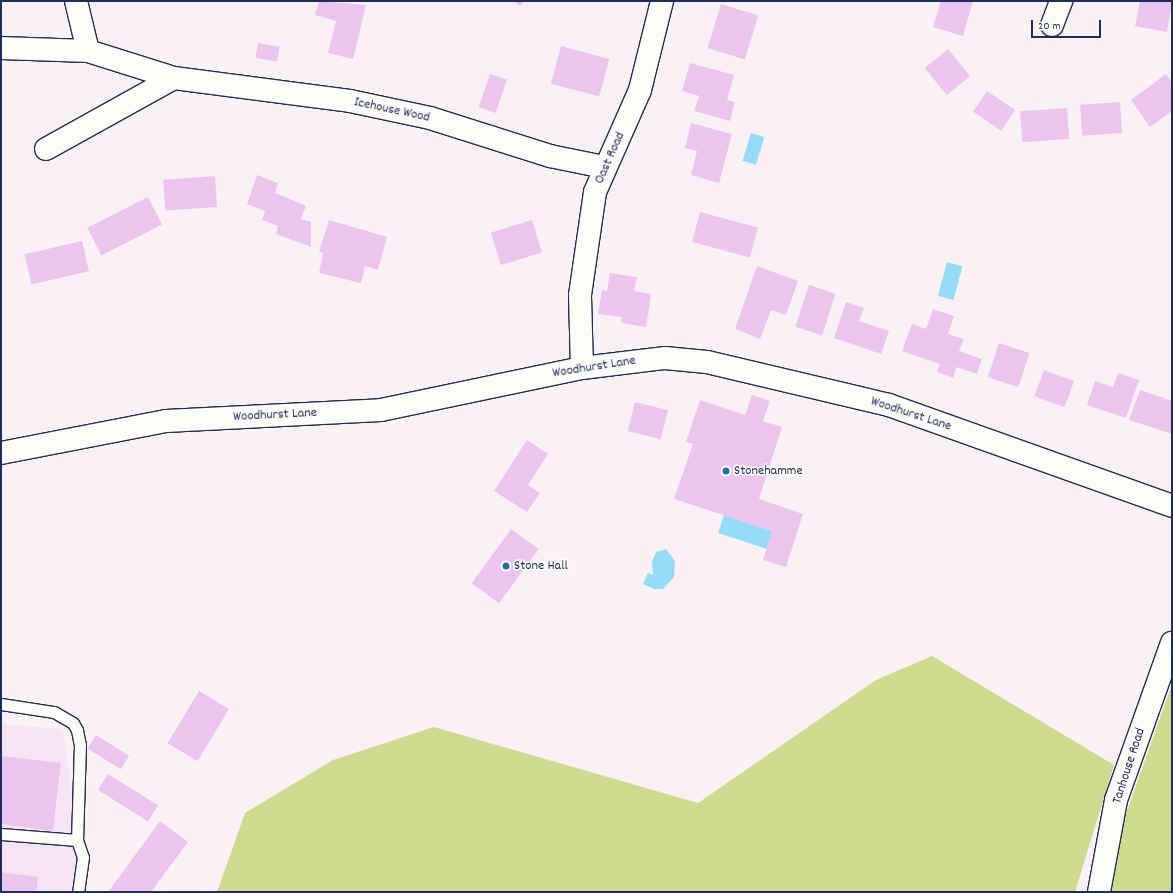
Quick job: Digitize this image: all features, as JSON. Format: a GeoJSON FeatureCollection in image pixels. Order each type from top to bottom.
{"type":"FeatureCollection","features":[{"type":"Feature","properties":{"kind":"street"},"geometry":{"type":"LineString","coordinates":[[76,1],[88,51]]}},
{"type":"Feature","properties":{"kind":"street","name":"Oast Road"},"geometry":{"type":"LineString","coordinates":[[582,368],[583,269],[595,192],[604,168],[640,90],[662,1]]}},
{"type":"Feature","properties":{"kind":"street"},"geometry":{"type":"LineString","coordinates":[[1052,25],[1060,1]]}},
{"type":"Feature","properties":{"kind":"street","name":"Icehouse Wood"},"geometry":{"type":"LineString","coordinates":[[1,48],[88,51],[174,78],[373,106],[510,141],[550,156],[604,168]]}},
{"type":"Feature","properties":{"kind":"street"},"geometry":{"type":"LineString","coordinates":[[46,149],[174,78]]}},
{"type":"Feature","properties":{"kind":"street","name":"Woodhurst Lane"},"geometry":{"type":"LineString","coordinates":[[1,453],[166,421],[381,410],[582,368],[665,358],[728,367],[889,405],[1172,506]]}},
{"type":"Feature","properties":{"kind":"street","name":"Tanhouse Road"},"geometry":{"type":"LineString","coordinates":[[1099,892],[1116,800],[1172,643]]}},
{"type":"Feature","properties":{"kind":"lane"},"geometry":{"type":"LineString","coordinates":[[1,704],[54,712],[72,723],[77,730],[80,745],[77,840],[83,857],[78,892]]}},
{"type":"Feature","properties":{"kind":"lane"},"geometry":{"type":"LineString","coordinates":[[1,834],[77,840]]}},
{"type":"Feature","properties":{"kind":"shaded area"},"geometry":{"type":"Polygon","coordinates":[[[1,724],[63,729],[80,857],[71,892],[1,892],[1,724]]]}},
{"type":"Feature","properties":{"kind":"green space"},"geometry":{"type":"Polygon","coordinates":[[[932,656],[1114,765],[1075,892],[217,892],[245,813],[333,760],[434,727],[698,803],[876,680],[932,656]]]}},
{"type":"Feature","properties":{"kind":"green space"},"geometry":{"type":"Polygon","coordinates":[[[1172,684],[1172,892],[1108,892],[1122,825],[1172,684]]]}},
{"type":"Feature","properties":{"kind":"water"},"geometry":{"type":"Polygon","coordinates":[[[751,133],[764,137],[756,165],[743,161],[751,133]]]}},
{"type":"Feature","properties":{"kind":"water"},"geometry":{"type":"Polygon","coordinates":[[[947,262],[962,266],[953,300],[938,296],[947,262]]]}},
{"type":"Feature","properties":{"kind":"water"},"geometry":{"type":"Polygon","coordinates":[[[724,515],[773,531],[767,549],[718,533],[724,515]]]}},
{"type":"Feature","properties":{"kind":"water"},"geometry":{"type":"Polygon","coordinates":[[[666,549],[675,561],[674,577],[663,589],[654,589],[643,584],[648,573],[653,575],[652,562],[656,552],[666,549]]]}},
{"type":"Feature","properties":{"kind":"building"},"geometry":{"type":"Polygon","coordinates":[[[319,1],[366,5],[353,59],[328,53],[336,21],[315,15],[319,1]]]}},
{"type":"Feature","properties":{"kind":"building"},"geometry":{"type":"Polygon","coordinates":[[[513,1],[524,1],[520,6],[513,1]]]}},
{"type":"Feature","properties":{"kind":"building"},"geometry":{"type":"Polygon","coordinates":[[[941,1],[973,1],[963,36],[933,27],[941,1]]]}},
{"type":"Feature","properties":{"kind":"building"},"geometry":{"type":"Polygon","coordinates":[[[1140,1],[1172,1],[1167,32],[1135,26],[1140,1]]]}},
{"type":"Feature","properties":{"kind":"building"},"geometry":{"type":"Polygon","coordinates":[[[721,4],[758,15],[745,59],[708,48],[721,4]]]}},
{"type":"Feature","properties":{"kind":"building"},"geometry":{"type":"Polygon","coordinates":[[[258,43],[280,47],[277,62],[255,58],[258,43]]]}},
{"type":"Feature","properties":{"kind":"building"},"geometry":{"type":"Polygon","coordinates":[[[561,46],[609,59],[599,97],[551,84],[561,46]]]}},
{"type":"Feature","properties":{"kind":"building"},"geometry":{"type":"Polygon","coordinates":[[[948,49],[970,76],[947,95],[925,68],[948,49]]]}},
{"type":"Feature","properties":{"kind":"building"},"geometry":{"type":"Polygon","coordinates":[[[690,63],[734,75],[727,100],[735,102],[730,121],[694,111],[699,96],[682,91],[690,63]]]}},
{"type":"Feature","properties":{"kind":"building"},"geometry":{"type":"Polygon","coordinates":[[[490,74],[507,80],[496,113],[479,107],[490,74]]]}},
{"type":"Feature","properties":{"kind":"building"},"geometry":{"type":"Polygon","coordinates":[[[1166,74],[1172,83],[1172,111],[1150,127],[1131,100],[1166,74]]]}},
{"type":"Feature","properties":{"kind":"building"},"geometry":{"type":"Polygon","coordinates":[[[987,91],[1015,110],[1001,131],[973,112],[987,91]]]}},
{"type":"Feature","properties":{"kind":"building"},"geometry":{"type":"Polygon","coordinates":[[[1120,102],[1122,133],[1082,136],[1080,105],[1120,102]]]}},
{"type":"Feature","properties":{"kind":"building"},"geometry":{"type":"Polygon","coordinates":[[[1067,108],[1069,139],[1022,142],[1020,111],[1067,108]]]}},
{"type":"Feature","properties":{"kind":"building"},"geometry":{"type":"Polygon","coordinates":[[[691,123],[732,134],[719,183],[691,175],[697,151],[685,148],[691,123]]]}},
{"type":"Feature","properties":{"kind":"building"},"geometry":{"type":"Polygon","coordinates":[[[257,175],[278,183],[275,193],[306,206],[301,219],[311,222],[311,247],[276,234],[278,226],[262,220],[265,211],[247,204],[257,175]]]}},
{"type":"Feature","properties":{"kind":"building"},"geometry":{"type":"Polygon","coordinates":[[[215,176],[217,207],[165,211],[163,180],[215,176]]]}},
{"type":"Feature","properties":{"kind":"building"},"geometry":{"type":"Polygon","coordinates":[[[148,197],[162,225],[101,255],[87,228],[148,197]]]}},
{"type":"Feature","properties":{"kind":"building"},"geometry":{"type":"Polygon","coordinates":[[[700,212],[758,228],[750,257],[692,242],[700,212]]]}},
{"type":"Feature","properties":{"kind":"building"},"geometry":{"type":"Polygon","coordinates":[[[329,220],[387,237],[378,270],[365,266],[361,283],[319,273],[323,253],[319,252],[329,220]]]}},
{"type":"Feature","properties":{"kind":"building"},"geometry":{"type":"Polygon","coordinates":[[[532,220],[542,253],[501,265],[491,233],[532,220]]]}},
{"type":"Feature","properties":{"kind":"building"},"geometry":{"type":"Polygon","coordinates":[[[82,241],[89,271],[31,284],[25,254],[82,241]]]}},
{"type":"Feature","properties":{"kind":"building"},"geometry":{"type":"Polygon","coordinates":[[[757,266],[798,281],[786,315],[771,310],[760,339],[735,329],[757,266]]]}},
{"type":"Feature","properties":{"kind":"building"},"geometry":{"type":"Polygon","coordinates":[[[610,273],[637,277],[634,291],[651,294],[646,327],[621,323],[622,317],[598,314],[602,290],[607,291],[610,273]]]}},
{"type":"Feature","properties":{"kind":"building"},"geometry":{"type":"Polygon","coordinates":[[[809,285],[836,294],[822,335],[795,327],[809,285]]]}},
{"type":"Feature","properties":{"kind":"building"},"geometry":{"type":"Polygon","coordinates":[[[846,302],[864,308],[859,321],[889,331],[881,354],[834,338],[846,302]]]}},
{"type":"Feature","properties":{"kind":"building"},"geometry":{"type":"Polygon","coordinates":[[[933,309],[954,316],[948,334],[964,339],[959,351],[982,359],[977,374],[956,367],[953,378],[937,372],[940,364],[902,351],[912,324],[926,329],[933,309]]]}},
{"type":"Feature","properties":{"kind":"building"},"geometry":{"type":"Polygon","coordinates":[[[999,343],[1029,353],[1018,387],[988,377],[999,343]]]}},
{"type":"Feature","properties":{"kind":"building"},"geometry":{"type":"Polygon","coordinates":[[[1044,370],[1074,381],[1064,407],[1034,396],[1044,370]]]}},
{"type":"Feature","properties":{"kind":"building"},"geometry":{"type":"Polygon","coordinates":[[[1118,373],[1139,380],[1126,418],[1087,405],[1095,381],[1113,387],[1118,373]]]}},
{"type":"Feature","properties":{"kind":"building"},"geometry":{"type":"Polygon","coordinates":[[[1140,390],[1172,401],[1172,434],[1129,420],[1140,390]]]}},
{"type":"Feature","properties":{"kind":"building","name":"Stonehamme"},"geometry":{"type":"Polygon","coordinates":[[[752,395],[770,401],[763,421],[782,427],[759,499],[803,514],[786,567],[763,560],[772,531],[674,499],[693,444],[686,442],[700,400],[745,415],[752,395]]]}},
{"type":"Feature","properties":{"kind":"building"},"geometry":{"type":"Polygon","coordinates":[[[635,402],[668,410],[661,439],[628,431],[635,402]]]}},
{"type":"Feature","properties":{"kind":"building"},"geometry":{"type":"Polygon","coordinates":[[[527,440],[548,454],[528,485],[540,493],[527,512],[494,491],[527,440]]]}},
{"type":"Feature","properties":{"kind":"building","name":"Stone Hall"},"geometry":{"type":"Polygon","coordinates":[[[511,529],[539,549],[499,603],[472,583],[511,529]]]}},
{"type":"Feature","properties":{"kind":"building"},"geometry":{"type":"Polygon","coordinates":[[[199,691],[229,709],[198,761],[168,743],[199,691]]]}},
{"type":"Feature","properties":{"kind":"building"},"geometry":{"type":"Polygon","coordinates":[[[96,735],[129,756],[121,769],[88,749],[96,735]]]}},
{"type":"Feature","properties":{"kind":"building"},"geometry":{"type":"Polygon","coordinates":[[[1,756],[61,763],[53,831],[1,824],[1,756]]]}},
{"type":"Feature","properties":{"kind":"building"},"geometry":{"type":"Polygon","coordinates":[[[108,774],[158,805],[148,821],[98,790],[108,774]]]}},
{"type":"Feature","properties":{"kind":"building"},"geometry":{"type":"Polygon","coordinates":[[[160,821],[188,842],[151,892],[108,892],[160,821]]]}},
{"type":"Feature","properties":{"kind":"building"},"geometry":{"type":"Polygon","coordinates":[[[1,872],[38,877],[36,892],[1,892],[1,872]]]}},
{"type":"Feature","properties":{"kind":"place","name":"Stonehamme"},"geometry":{"type":"Point","coordinates":[726,471]}},
{"type":"Feature","properties":{"kind":"place","name":"Stone Hall"},"geometry":{"type":"Point","coordinates":[506,566]}}]}
